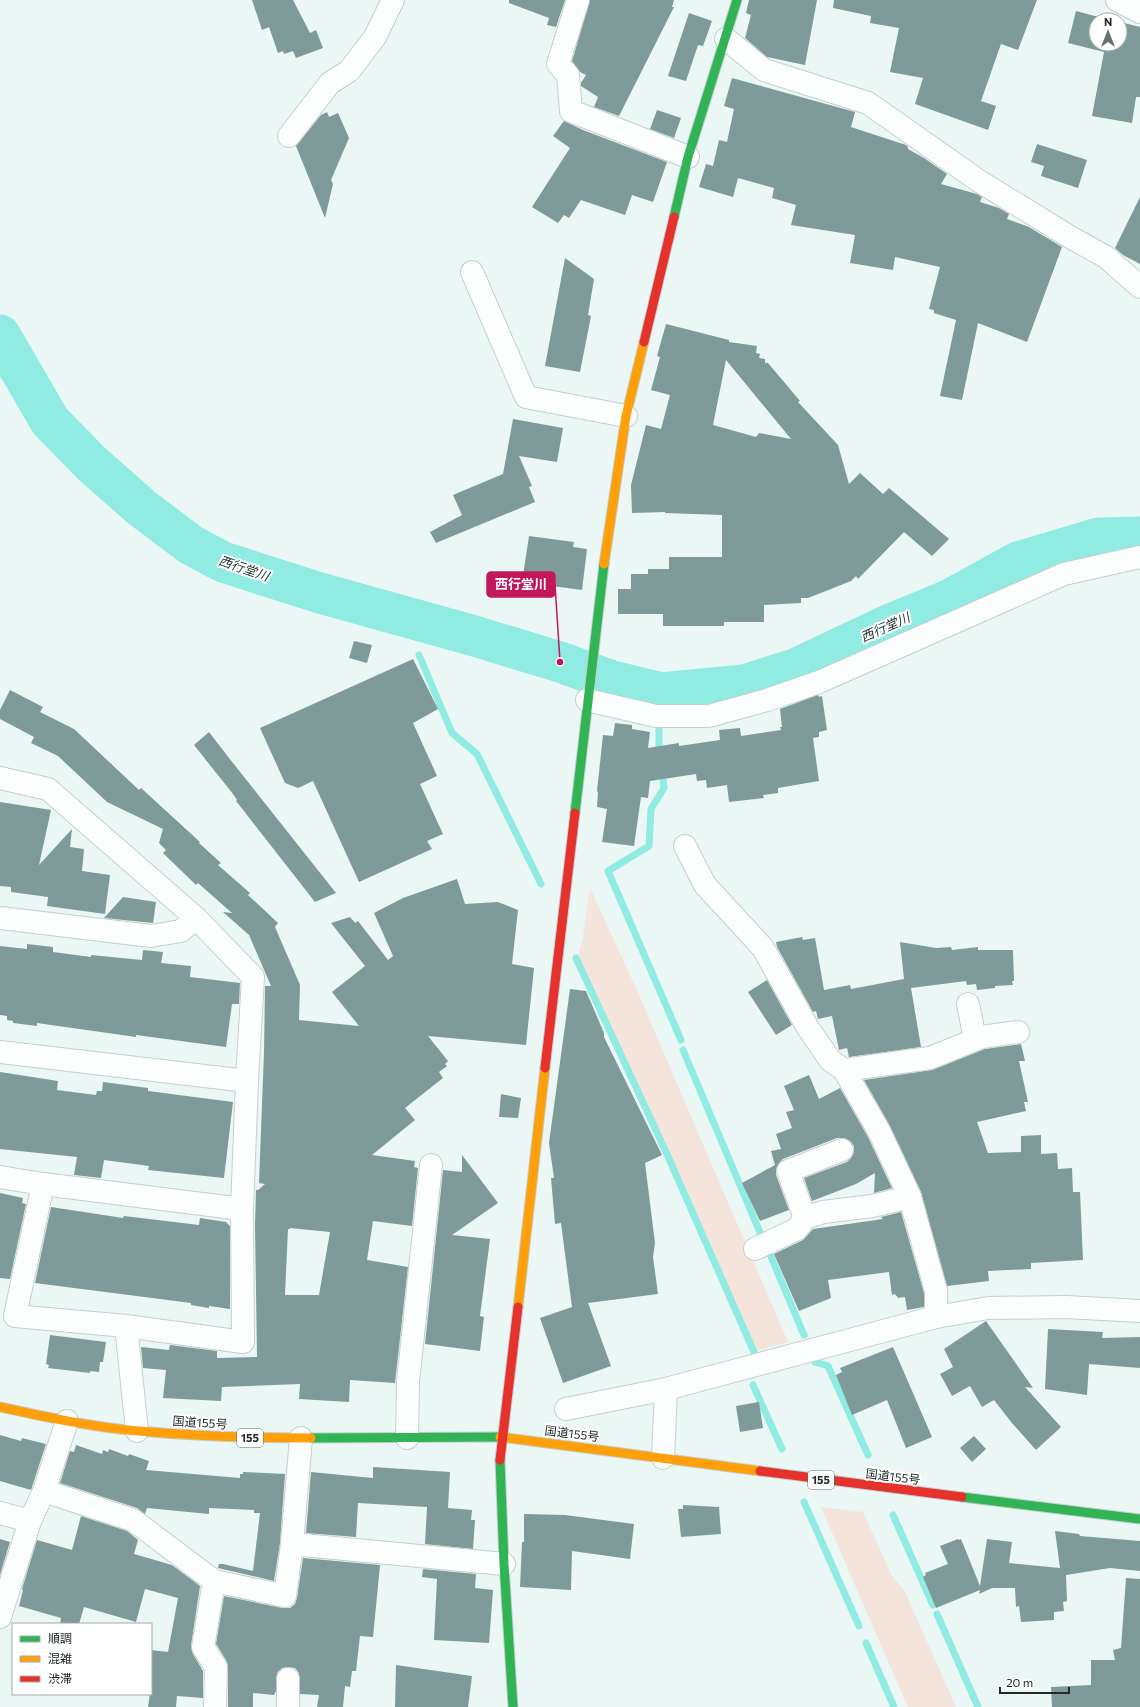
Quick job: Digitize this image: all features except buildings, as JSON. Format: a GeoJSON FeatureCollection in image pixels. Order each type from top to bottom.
{"type":"FeatureCollection","features":[{"type":"Feature","properties":{"kind":"main road"},"geometry":{"type":"LineString","coordinates":[[512,1707],[500,1459],[574,821],[587,695],[606,547],[626,416],[688,157],[737,0]]}},
{"type":"Feature","properties":{"kind":"main road","name":"国道155号"},"geometry":{"type":"LineString","coordinates":[[0,1407],[67,1421],[137,1431],[231,1437],[503,1437],[862,1485],[1140,1519]]}},
{"type":"Feature","properties":{"kind":"street"},"geometry":{"type":"LineString","coordinates":[[289,136],[330,83],[349,71],[375,37],[393,0]]}},
{"type":"Feature","properties":{"kind":"street"},"geometry":{"type":"LineString","coordinates":[[578,0],[558,64],[568,75],[571,111],[688,157]]}},
{"type":"Feature","properties":{"kind":"street"},"geometry":{"type":"LineString","coordinates":[[1117,0],[1140,12]]}},
{"type":"Feature","properties":{"kind":"street"},"geometry":{"type":"LineString","coordinates":[[726,39],[764,70],[868,103],[979,181],[1070,238],[1106,257],[1140,287]]}},
{"type":"Feature","properties":{"kind":"street"},"geometry":{"type":"LineString","coordinates":[[472,272],[526,397],[626,416]]}},
{"type":"Feature","properties":{"kind":"street"},"geometry":{"type":"LineString","coordinates":[[587,695],[656,716],[709,716],[767,700],[818,682],[1064,574],[1140,557]]}},
{"type":"Feature","properties":{"kind":"street"},"geometry":{"type":"LineString","coordinates":[[0,778],[48,789],[196,918],[253,977],[242,1209],[243,1342],[126,1326],[15,1316],[43,1184]]}},
{"type":"Feature","properties":{"kind":"street"},"geometry":{"type":"LineString","coordinates":[[685,846],[705,885],[763,948],[808,1028],[830,1060],[844,1070],[879,1131],[910,1197],[936,1291],[936,1317]]}},
{"type":"Feature","properties":{"kind":"street"},"geometry":{"type":"LineString","coordinates":[[0,918],[151,936],[181,930],[196,918]]}},
{"type":"Feature","properties":{"kind":"street"},"geometry":{"type":"LineString","coordinates":[[968,1004],[976,1039]]}},
{"type":"Feature","properties":{"kind":"street"},"geometry":{"type":"LineString","coordinates":[[844,1070],[930,1058],[982,1037],[1018,1032]]}},
{"type":"Feature","properties":{"kind":"street"},"geometry":{"type":"LineString","coordinates":[[0,1052],[247,1081]]}},
{"type":"Feature","properties":{"kind":"street"},"geometry":{"type":"LineString","coordinates":[[805,1218],[788,1171],[842,1150]]}},
{"type":"Feature","properties":{"kind":"street"},"geometry":{"type":"LineString","coordinates":[[407,1438],[408,1382],[431,1165]]}},
{"type":"Feature","properties":{"kind":"street"},"geometry":{"type":"LineString","coordinates":[[0,1177],[43,1184],[242,1209]]}},
{"type":"Feature","properties":{"kind":"street"},"geometry":{"type":"LineString","coordinates":[[755,1248],[797,1229],[805,1218],[823,1212],[872,1206],[910,1197]]}},
{"type":"Feature","properties":{"kind":"street"},"geometry":{"type":"LineString","coordinates":[[566,1409],[666,1389],[936,1317],[988,1308],[1066,1307],[1140,1311]]}},
{"type":"Feature","properties":{"kind":"street"},"geometry":{"type":"LineString","coordinates":[[126,1326],[137,1431]]}},
{"type":"Feature","properties":{"kind":"street"},"geometry":{"type":"LineString","coordinates":[[663,1458],[666,1389]]}},
{"type":"Feature","properties":{"kind":"street"},"geometry":{"type":"LineString","coordinates":[[0,1617],[30,1521],[44,1491],[67,1421]]}},
{"type":"Feature","properties":{"kind":"street"},"geometry":{"type":"LineString","coordinates":[[44,1491],[133,1520],[214,1581],[285,1596],[292,1544],[301,1438]]}},
{"type":"Feature","properties":{"kind":"street"},"geometry":{"type":"LineString","coordinates":[[0,1513],[30,1521]]}},
{"type":"Feature","properties":{"kind":"street"},"geometry":{"type":"LineString","coordinates":[[292,1544],[504,1564]]}},
{"type":"Feature","properties":{"kind":"street"},"geometry":{"type":"LineString","coordinates":[[214,1581],[203,1646],[216,1668],[215,1707]]}},
{"type":"Feature","properties":{"kind":"street"},"geometry":{"type":"LineString","coordinates":[[288,1678],[288,1707]]}},
{"type":"Feature","properties":{"kind":"shaded area"},"geometry":{"type":"Polygon","coordinates":[[[590,888],[636,988],[788,1342],[756,1351],[578,957],[583,937],[590,888]]]}},
{"type":"Feature","properties":{"kind":"shaded area"},"geometry":{"type":"Polygon","coordinates":[[[821,1507],[863,1512],[892,1576],[904,1590],[956,1707],[908,1707],[821,1507]]]}},
{"type":"Feature","properties":{"kind":"waterway","name":"西行堂川"},"geometry":{"type":"LineString","coordinates":[[0,335],[50,421],[92,464],[142,508],[191,545],[223,562],[320,593],[471,635],[560,662],[612,681],[661,693],[744,685],[795,669],[886,626],[949,600],[1018,562],[1099,538],[1140,537]]}},
{"type":"Feature","properties":{"kind":"waterway"},"geometry":{"type":"LineString","coordinates":[[419,655],[452,733],[477,754],[541,884]]}},
{"type":"Feature","properties":{"kind":"waterway"},"geometry":{"type":"LineString","coordinates":[[659,730],[659,754]]}},
{"type":"Feature","properties":{"kind":"waterway"},"geometry":{"type":"LineString","coordinates":[[662,770],[664,788],[651,809],[649,846],[608,871],[681,1040]]}},
{"type":"Feature","properties":{"kind":"waterway"},"geometry":{"type":"LineString","coordinates":[[576,958],[666,1152],[754,1352]]}},
{"type":"Feature","properties":{"kind":"waterway"},"geometry":{"type":"LineString","coordinates":[[683,1050],[761,1235]]}},
{"type":"Feature","properties":{"kind":"waterway"},"geometry":{"type":"LineString","coordinates":[[769,1252],[804,1335]]}},
{"type":"Feature","properties":{"kind":"waterway"},"geometry":{"type":"LineString","coordinates":[[815,1362],[828,1366],[868,1455]]}},
{"type":"Feature","properties":{"kind":"waterway"},"geometry":{"type":"LineString","coordinates":[[753,1385],[782,1449]]}},
{"type":"Feature","properties":{"kind":"waterway"},"geometry":{"type":"LineString","coordinates":[[804,1502],[859,1626]]}},
{"type":"Feature","properties":{"kind":"waterway"},"geometry":{"type":"LineString","coordinates":[[893,1515],[933,1605]]}},
{"type":"Feature","properties":{"kind":"waterway"},"geometry":{"type":"LineString","coordinates":[[937,1614],[978,1707]]}},
{"type":"Feature","properties":{"kind":"waterway"},"geometry":{"type":"LineString","coordinates":[[866,1643],[894,1707]]}},
{"type":"Feature","properties":{"kind":"traffic: fast"},"geometry":{"type":"LineString","coordinates":[[674,217],[688,157],[737,0]]}},
{"type":"Feature","properties":{"kind":"traffic: fast"},"geometry":{"type":"LineString","coordinates":[[575,813],[604,564]]}},
{"type":"Feature","properties":{"kind":"traffic: fast"},"geometry":{"type":"LineString","coordinates":[[311,1438],[500,1437]]}},
{"type":"Feature","properties":{"kind":"traffic: fast"},"geometry":{"type":"LineString","coordinates":[[500,1460],[504,1564],[513,1707]]}},
{"type":"Feature","properties":{"kind":"traffic: fast"},"geometry":{"type":"LineString","coordinates":[[962,1497],[1140,1519]]}},
{"type":"Feature","properties":{"kind":"traffic: slow"},"geometry":{"type":"LineString","coordinates":[[604,564],[626,416],[644,342]]}},
{"type":"Feature","properties":{"kind":"traffic: slow"},"geometry":{"type":"LineString","coordinates":[[518,1307],[545,1068]]}},
{"type":"Feature","properties":{"kind":"traffic: slow"},"geometry":{"type":"LineString","coordinates":[[0,1407],[51,1418],[138,1431],[268,1438],[311,1438]]}},
{"type":"Feature","properties":{"kind":"traffic: slow"},"geometry":{"type":"LineString","coordinates":[[500,1437],[760,1471]]}},
{"type":"Feature","properties":{"kind":"traffic: jam"},"geometry":{"type":"LineString","coordinates":[[644,342],[674,217]]}},
{"type":"Feature","properties":{"kind":"traffic: jam"},"geometry":{"type":"LineString","coordinates":[[545,1068],[575,813]]}},
{"type":"Feature","properties":{"kind":"traffic: jam"},"geometry":{"type":"LineString","coordinates":[[500,1460],[518,1307]]}},
{"type":"Feature","properties":{"kind":"traffic: jam"},"geometry":{"type":"LineString","coordinates":[[760,1471],[962,1497]]}},
{"type":"Feature","properties":{"kind":"place","name":"西行堂川"},"geometry":{"type":"Point","coordinates":[560,662]}}]}
